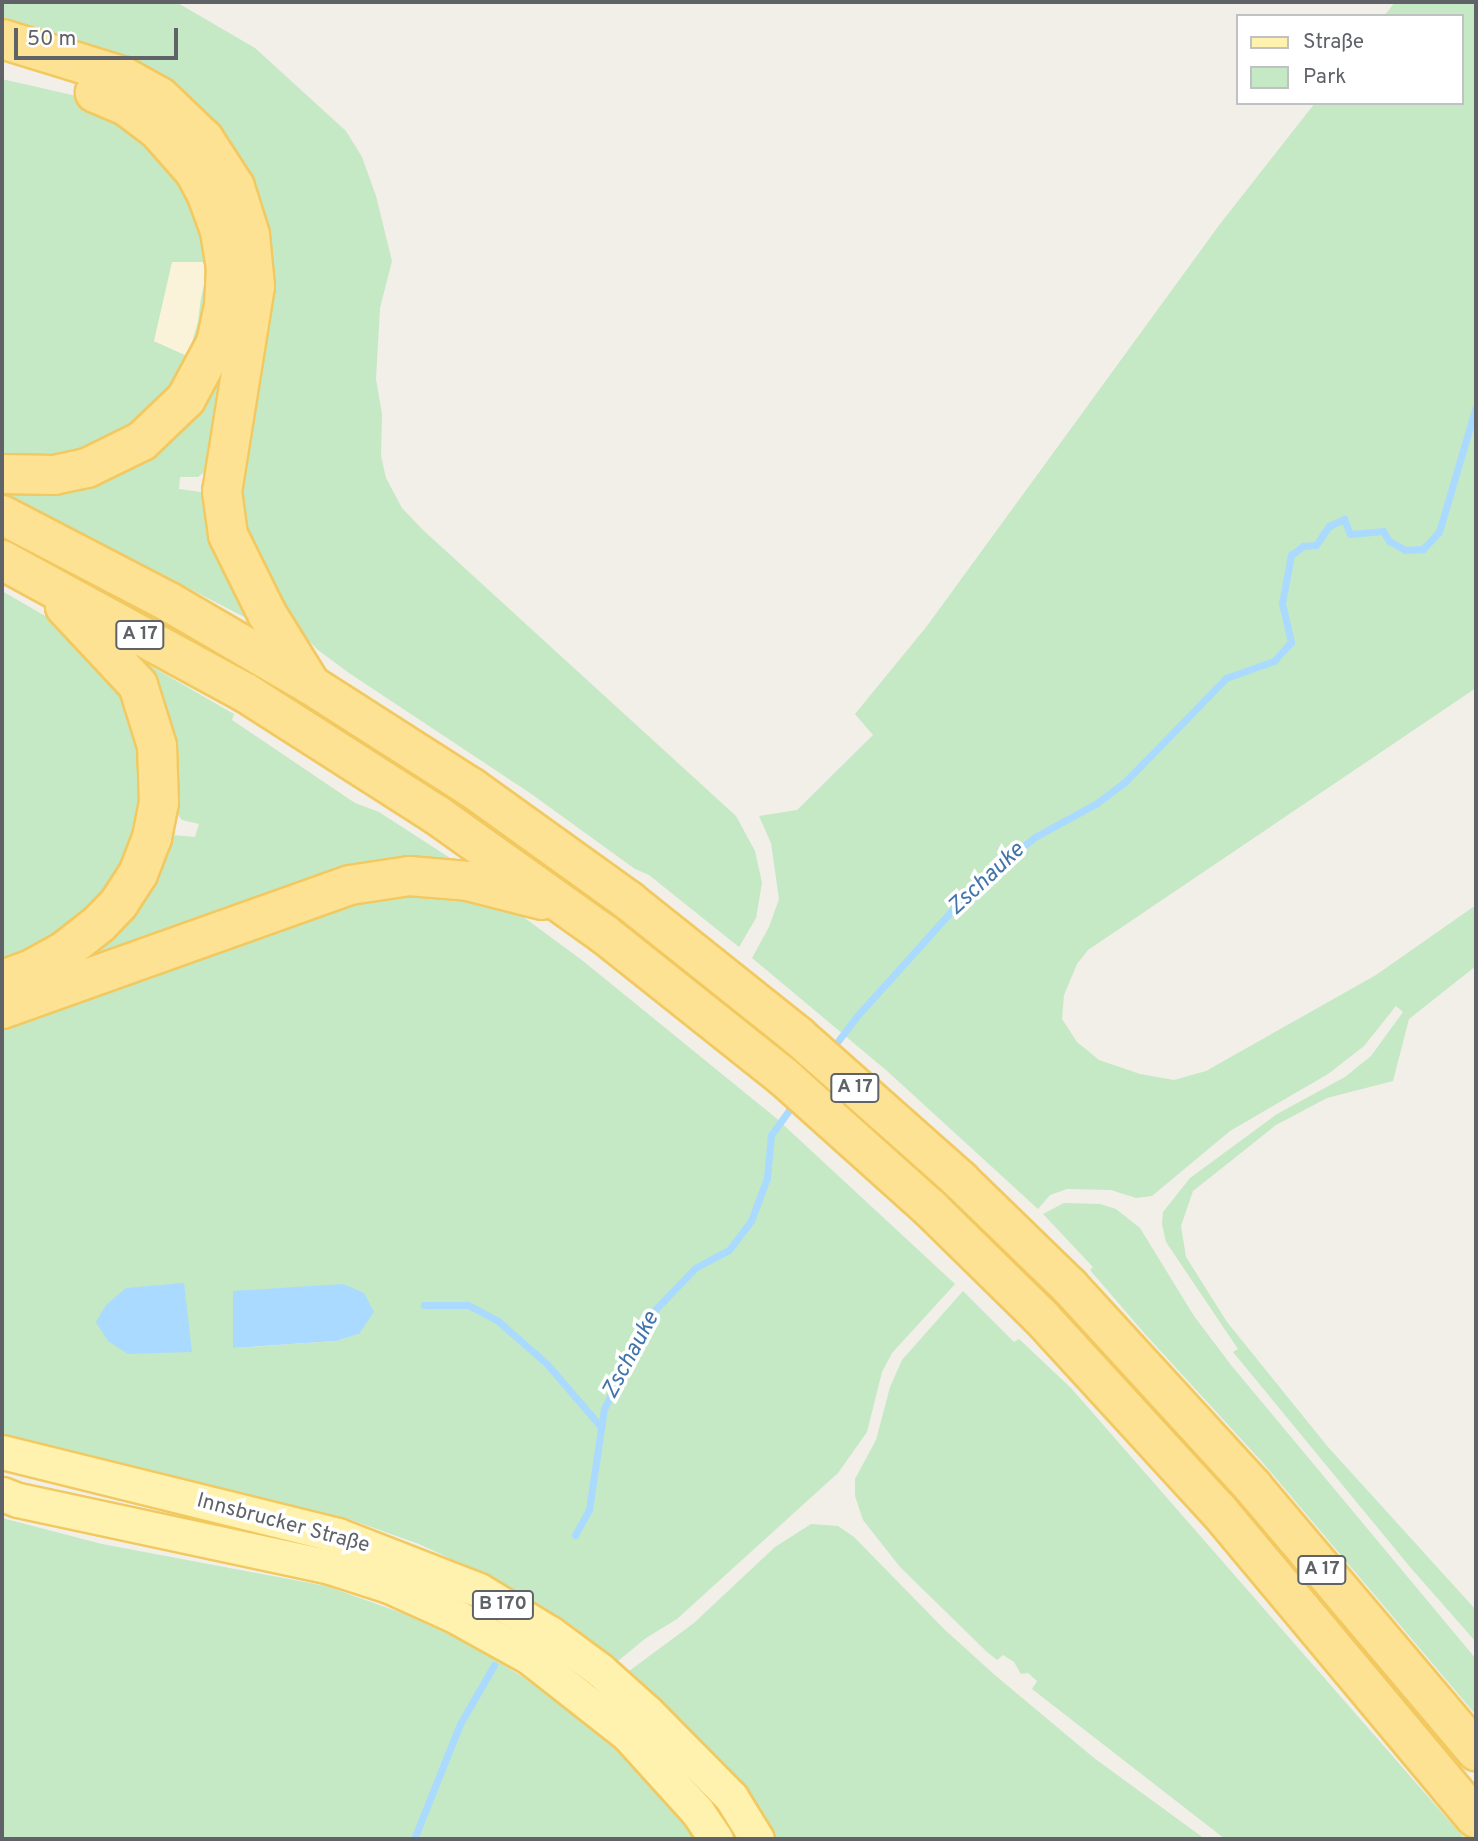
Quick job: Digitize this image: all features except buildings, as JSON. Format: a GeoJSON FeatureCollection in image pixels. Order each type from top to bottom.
{"type":"FeatureCollection","features":[{"type":"Feature","properties":{"kind":"highway"},"geometry":{"type":"LineString","coordinates":[[2,39],[122,76],[160,97],[204,139],[235,187],[250,235],[255,286],[222,491],[228,535],[267,614],[311,685]]}},
{"type":"Feature","properties":{"kind":"highway"},"geometry":{"type":"LineString","coordinates":[[2,67],[90,91],[126,106],[158,130],[194,171],[207,195],[220,231],[226,269],[224,306],[216,342],[186,399],[167,419],[124,453],[87,468],[54,475],[2,474]]}},
{"type":"Feature","properties":{"kind":"highway","name":"A 17"},"geometry":{"type":"LineString","coordinates":[[2,515],[169,602],[311,685],[471,788],[629,901],[798,1036],[960,1180],[1070,1287],[1252,1488],[1476,1751]]}},
{"type":"Feature","properties":{"kind":"highway"},"geometry":{"type":"LineString","coordinates":[[2,980],[32,970],[66,950],[99,924],[119,903],[138,874],[159,803],[157,746],[138,685],[114,655],[18,568]]}},
{"type":"Feature","properties":{"kind":"highway","name":"A 17"},"geometry":{"type":"LineString","coordinates":[[18,568],[297,725],[438,815],[604,934],[785,1079],[930,1208],[1041,1317],[1219,1511],[1476,1818]]}},
{"type":"Feature","properties":{"kind":"highway"},"geometry":{"type":"LineString","coordinates":[[2,1009],[350,885],[409,876],[468,881],[567,908]]}},
{"type":"Feature","properties":{"kind":"main road","name":"Innsbrucker Straße"},"geometry":{"type":"LineString","coordinates":[[2,1452],[338,1535],[479,1590],[550,1633],[638,1723],[731,1797],[757,1839]]}},
{"type":"Feature","properties":{"kind":"main road","name":"Innsbrucker Straße"},"geometry":{"type":"LineString","coordinates":[[2,1494],[18,1500],[330,1567],[389,1586],[457,1617],[505,1643],[580,1694],[638,1723],[716,1839]]}},
{"type":"Feature","properties":{"kind":"green space"},"geometry":{"type":"Polygon","coordinates":[[[2,2],[176,2],[255,48],[346,131],[362,157],[376,196],[392,261],[380,308],[376,379],[382,414],[381,456],[386,478],[402,508],[423,530],[736,816],[755,851],[762,883],[756,918],[739,947],[649,875],[635,869],[530,793],[349,673],[318,650],[289,621],[252,561],[238,495],[251,199],[2,21],[2,2]]]}},
{"type":"Feature","properties":{"kind":"green space"},"geometry":{"type":"Polygon","coordinates":[[[1395,2],[1476,2],[1476,688],[1088,950],[1077,964],[1064,995],[1062,1019],[1077,1042],[1099,1060],[1140,1074],[1174,1080],[1206,1071],[1376,975],[1476,905],[1476,966],[1409,1019],[1393,1081],[1327,1098],[1276,1125],[1193,1191],[1181,1226],[1186,1257],[1227,1322],[1328,1447],[1476,1610],[1476,1642],[1410,1567],[1233,1352],[1238,1349],[1166,1242],[1162,1224],[1163,1212],[1190,1178],[1277,1114],[1345,1077],[1371,1056],[1403,1012],[1396,1006],[1364,1046],[1328,1074],[1230,1131],[1152,1196],[1136,1198],[1111,1190],[1067,1189],[1050,1195],[1038,1209],[886,1070],[752,958],[769,927],[779,899],[771,843],[759,816],[797,810],[873,735],[855,714],[927,626],[1220,224],[1313,105],[1464,105],[1464,14],[1386,14],[1395,2]]]}},
{"type":"Feature","properties":{"kind":"green space"},"geometry":{"type":"Polygon","coordinates":[[[2,55],[101,80],[128,93],[157,111],[181,133],[200,156],[219,189],[231,221],[238,256],[236,321],[213,431],[210,467],[198,477],[180,477],[179,489],[201,492],[208,497],[227,569],[252,621],[2,492],[2,485],[54,483],[94,475],[126,462],[173,428],[195,404],[225,348],[233,316],[235,262],[216,190],[174,135],[121,96],[89,83],[2,61],[2,55]]]}},
{"type":"Feature","properties":{"kind":"green space"},"geometry":{"type":"Polygon","coordinates":[[[2,79],[85,98],[173,156],[216,272],[197,363],[120,445],[2,464],[2,79]],[[205,262],[154,341],[187,356],[204,286],[205,262]]]}},
{"type":"Feature","properties":{"kind":"green space"},"geometry":{"type":"Polygon","coordinates":[[[2,591],[71,631],[102,657],[139,727],[146,807],[128,864],[86,916],[2,966],[2,591]]]}},
{"type":"Feature","properties":{"kind":"green space"},"geometry":{"type":"Polygon","coordinates":[[[142,661],[234,714],[232,720],[355,803],[379,812],[464,867],[63,973],[91,956],[88,949],[164,841],[172,835],[195,837],[199,824],[182,820],[171,806],[142,661]]]}},
{"type":"Feature","properties":{"kind":"green space"},"geometry":{"type":"Polygon","coordinates":[[[427,887],[518,913],[583,961],[776,1118],[955,1284],[892,1353],[882,1372],[867,1432],[838,1473],[677,1619],[646,1638],[618,1661],[569,1623],[494,1579],[419,1544],[343,1517],[341,1523],[2,1440],[2,1017],[341,896],[427,887]],[[233,1291],[234,1348],[336,1341],[359,1334],[233,1291]]]}},
{"type":"Feature","properties":{"kind":"green space"},"geometry":{"type":"Polygon","coordinates":[[[1064,1203],[1100,1204],[1116,1209],[1140,1228],[1194,1316],[1231,1365],[1476,1659],[1476,1715],[1263,1463],[1145,1334],[1090,1270],[1093,1267],[1043,1214],[1064,1203]]]}},
{"type":"Feature","properties":{"kind":"green space"},"geometry":{"type":"Polygon","coordinates":[[[963,1291],[1014,1342],[1019,1339],[1071,1388],[1465,1839],[1225,1839],[1032,1689],[1037,1681],[1028,1673],[1021,1674],[1014,1662],[1003,1655],[997,1660],[987,1652],[900,1567],[863,1520],[855,1496],[855,1479],[876,1440],[890,1387],[902,1360],[963,1291]]]}},
{"type":"Feature","properties":{"kind":"green space"},"geometry":{"type":"Polygon","coordinates":[[[2,1518],[102,1544],[326,1586],[402,1613],[467,1643],[523,1677],[615,1747],[619,1744],[701,1839],[2,1839],[2,1518]]]}},
{"type":"Feature","properties":{"kind":"green space"},"geometry":{"type":"Polygon","coordinates":[[[811,1524],[838,1526],[854,1537],[945,1630],[996,1676],[1094,1758],[1205,1839],[777,1839],[724,1767],[629,1671],[694,1623],[775,1547],[811,1524]]]}},
{"type":"Feature","properties":{"kind":"sand"},"geometry":{"type":"Polygon","coordinates":[[[172,262],[205,262],[198,322],[188,356],[154,341],[172,262]]]}},
{"type":"Feature","properties":{"kind":"water"},"geometry":{"type":"Polygon","coordinates":[[[184,1283],[192,1352],[128,1354],[108,1341],[96,1322],[106,1305],[126,1288],[184,1283]]]}},
{"type":"Feature","properties":{"kind":"water"},"geometry":{"type":"Polygon","coordinates":[[[343,1284],[364,1293],[374,1312],[359,1334],[336,1341],[233,1348],[233,1291],[343,1284]]]}},
{"type":"Feature","properties":{"kind":"waterway","name":"Zschauke"},"geometry":{"type":"LineString","coordinates":[[832,1049],[857,1016],[975,885],[1035,837],[1097,803],[1124,783],[1226,678],[1274,661],[1291,642],[1282,603],[1291,555],[1303,546],[1316,545],[1329,526],[1344,519],[1350,534],[1383,531],[1389,541],[1405,550],[1423,549],[1439,532],[1476,406]]}},
{"type":"Feature","properties":{"kind":"waterway","name":"Zschauke"},"geometry":{"type":"LineString","coordinates":[[575,1535],[589,1510],[604,1409],[630,1354],[653,1312],[695,1268],[729,1250],[751,1221],[767,1178],[771,1135],[795,1102]]}},
{"type":"Feature","properties":{"kind":"waterway"},"geometry":{"type":"LineString","coordinates":[[424,1305],[468,1305],[498,1321],[547,1364],[601,1427]]}},
{"type":"Feature","properties":{"kind":"waterway","name":"Zschauke"},"geometry":{"type":"LineString","coordinates":[[414,1839],[460,1724],[494,1665]]}}]}
